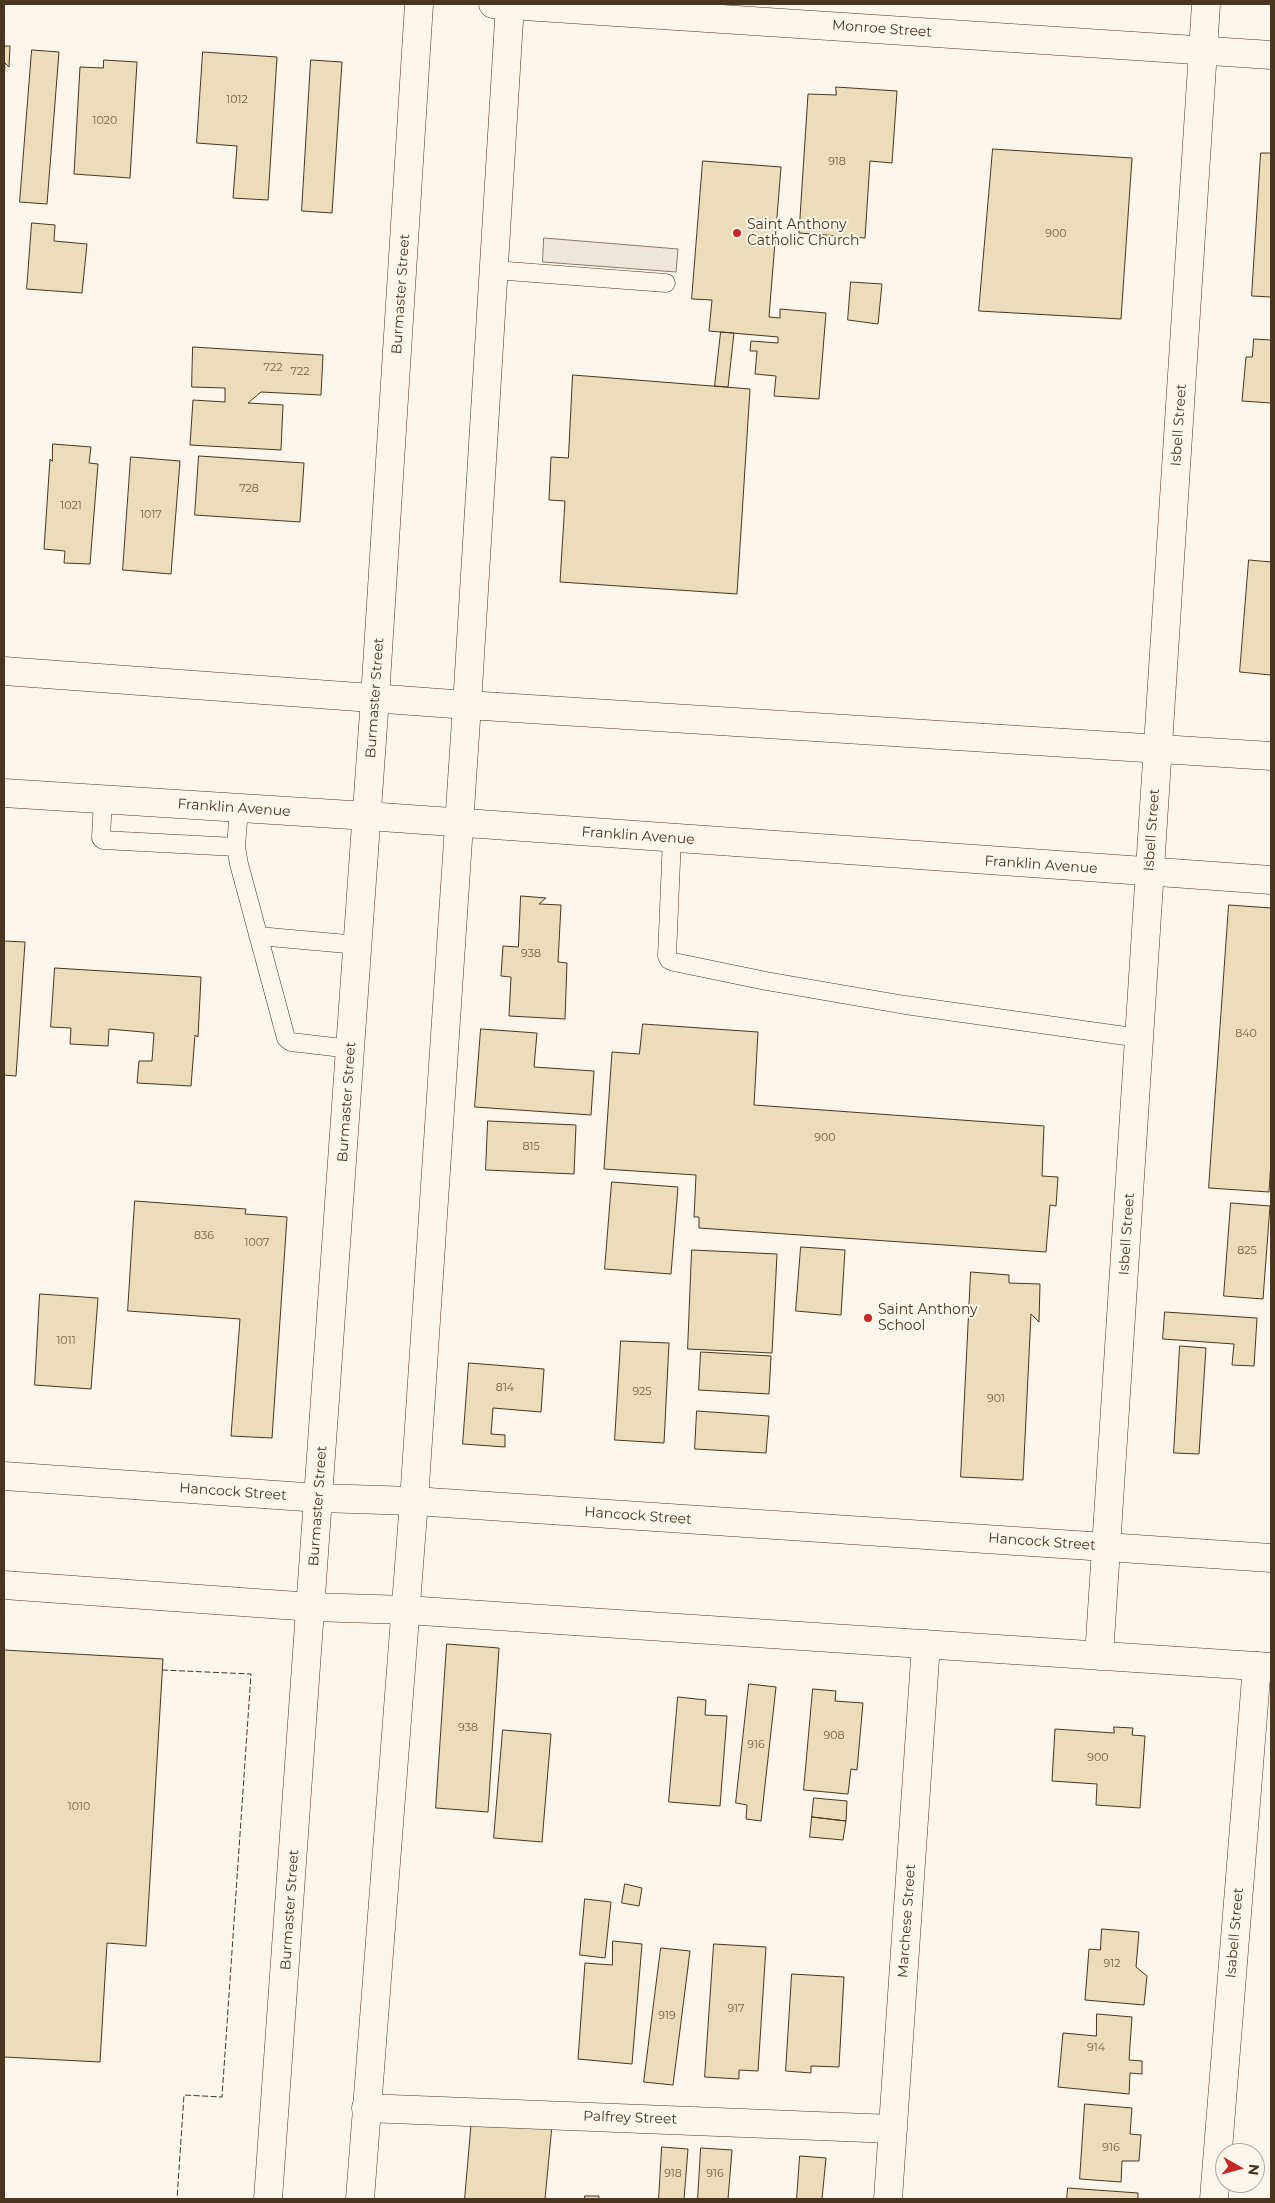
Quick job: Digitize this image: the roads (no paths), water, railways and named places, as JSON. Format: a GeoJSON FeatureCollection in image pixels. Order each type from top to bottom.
{"type":"FeatureCollection","features":[{"type":"Feature","properties":{"kind":"street","name":"Burmaster Street"},"geometry":{"type":"LineString","coordinates":[[268,2199],[351,1049],[420,4]]}},
{"type":"Feature","properties":{"kind":"street"},"geometry":{"type":"LineString","coordinates":[[360,2199],[414,1501],[460,824],[494,270],[504,4]]}},
{"type":"Feature","properties":{"kind":"street","name":"Monroe Street"},"geometry":{"type":"LineString","coordinates":[[504,4],[1271,55]]}},
{"type":"Feature","properties":{"kind":"street","name":"Isbell Street"},"geometry":{"type":"LineString","coordinates":[[1099,1656],[1206,4]]}},
{"type":"Feature","properties":{"kind":"street"},"geometry":{"type":"LineString","coordinates":[[4,672],[467,705],[1271,756]]}},
{"type":"Feature","properties":{"kind":"street","name":"Franklin Avenue"},"geometry":{"type":"LineString","coordinates":[[4,793],[367,816],[1150,873],[1271,880]]}},
{"type":"Feature","properties":{"kind":"street","name":"Hancock Street"},"geometry":{"type":"LineString","coordinates":[[4,1476],[319,1498],[414,1501],[1271,1558]]}},
{"type":"Feature","properties":{"kind":"street"},"geometry":{"type":"LineString","coordinates":[[4,1585],[312,1607],[406,1610],[1264,1667]]}},
{"type":"Feature","properties":{"kind":"street","name":"Marchese Street"},"geometry":{"type":"LineString","coordinates":[[888,2199],[926,1644]]}},
{"type":"Feature","properties":{"kind":"street","name":"Isabell Street"},"geometry":{"type":"LineString","coordinates":[[1214,2199],[1264,1667]]}},
{"type":"Feature","properties":{"kind":"street","name":"Palfrey Street"},"geometry":{"type":"LineString","coordinates":[[366,2108],[893,2129]]}},
{"type":"Feature","properties":{"kind":"lane"},"geometry":{"type":"LineString","coordinates":[[494,270],[666,283]]}},
{"type":"Feature","properties":{"kind":"lane"},"geometry":{"type":"LineString","coordinates":[[103,799],[101,838],[103,840],[236,847]]}},
{"type":"Feature","properties":{"kind":"lane"},"geometry":{"type":"LineString","coordinates":[[240,808],[236,847],[286,1038],[291,1042],[351,1049]]}},
{"type":"Feature","properties":{"kind":"lane"},"geometry":{"type":"LineString","coordinates":[[672,838],[667,956],[669,960],[766,981],[905,1005],[1140,1038]]}},
{"type":"Feature","properties":{"kind":"lane"},"geometry":{"type":"LineString","coordinates":[[258,936],[358,945]]}},
{"type":"Feature","properties":{"kind":"place","name":"Saint Anthony Catholic Church"},"geometry":{"type":"Point","coordinates":[737,233]}},
{"type":"Feature","properties":{"kind":"place","name":"Saint Anthony School"},"geometry":{"type":"Point","coordinates":[868,1318]}}]}
